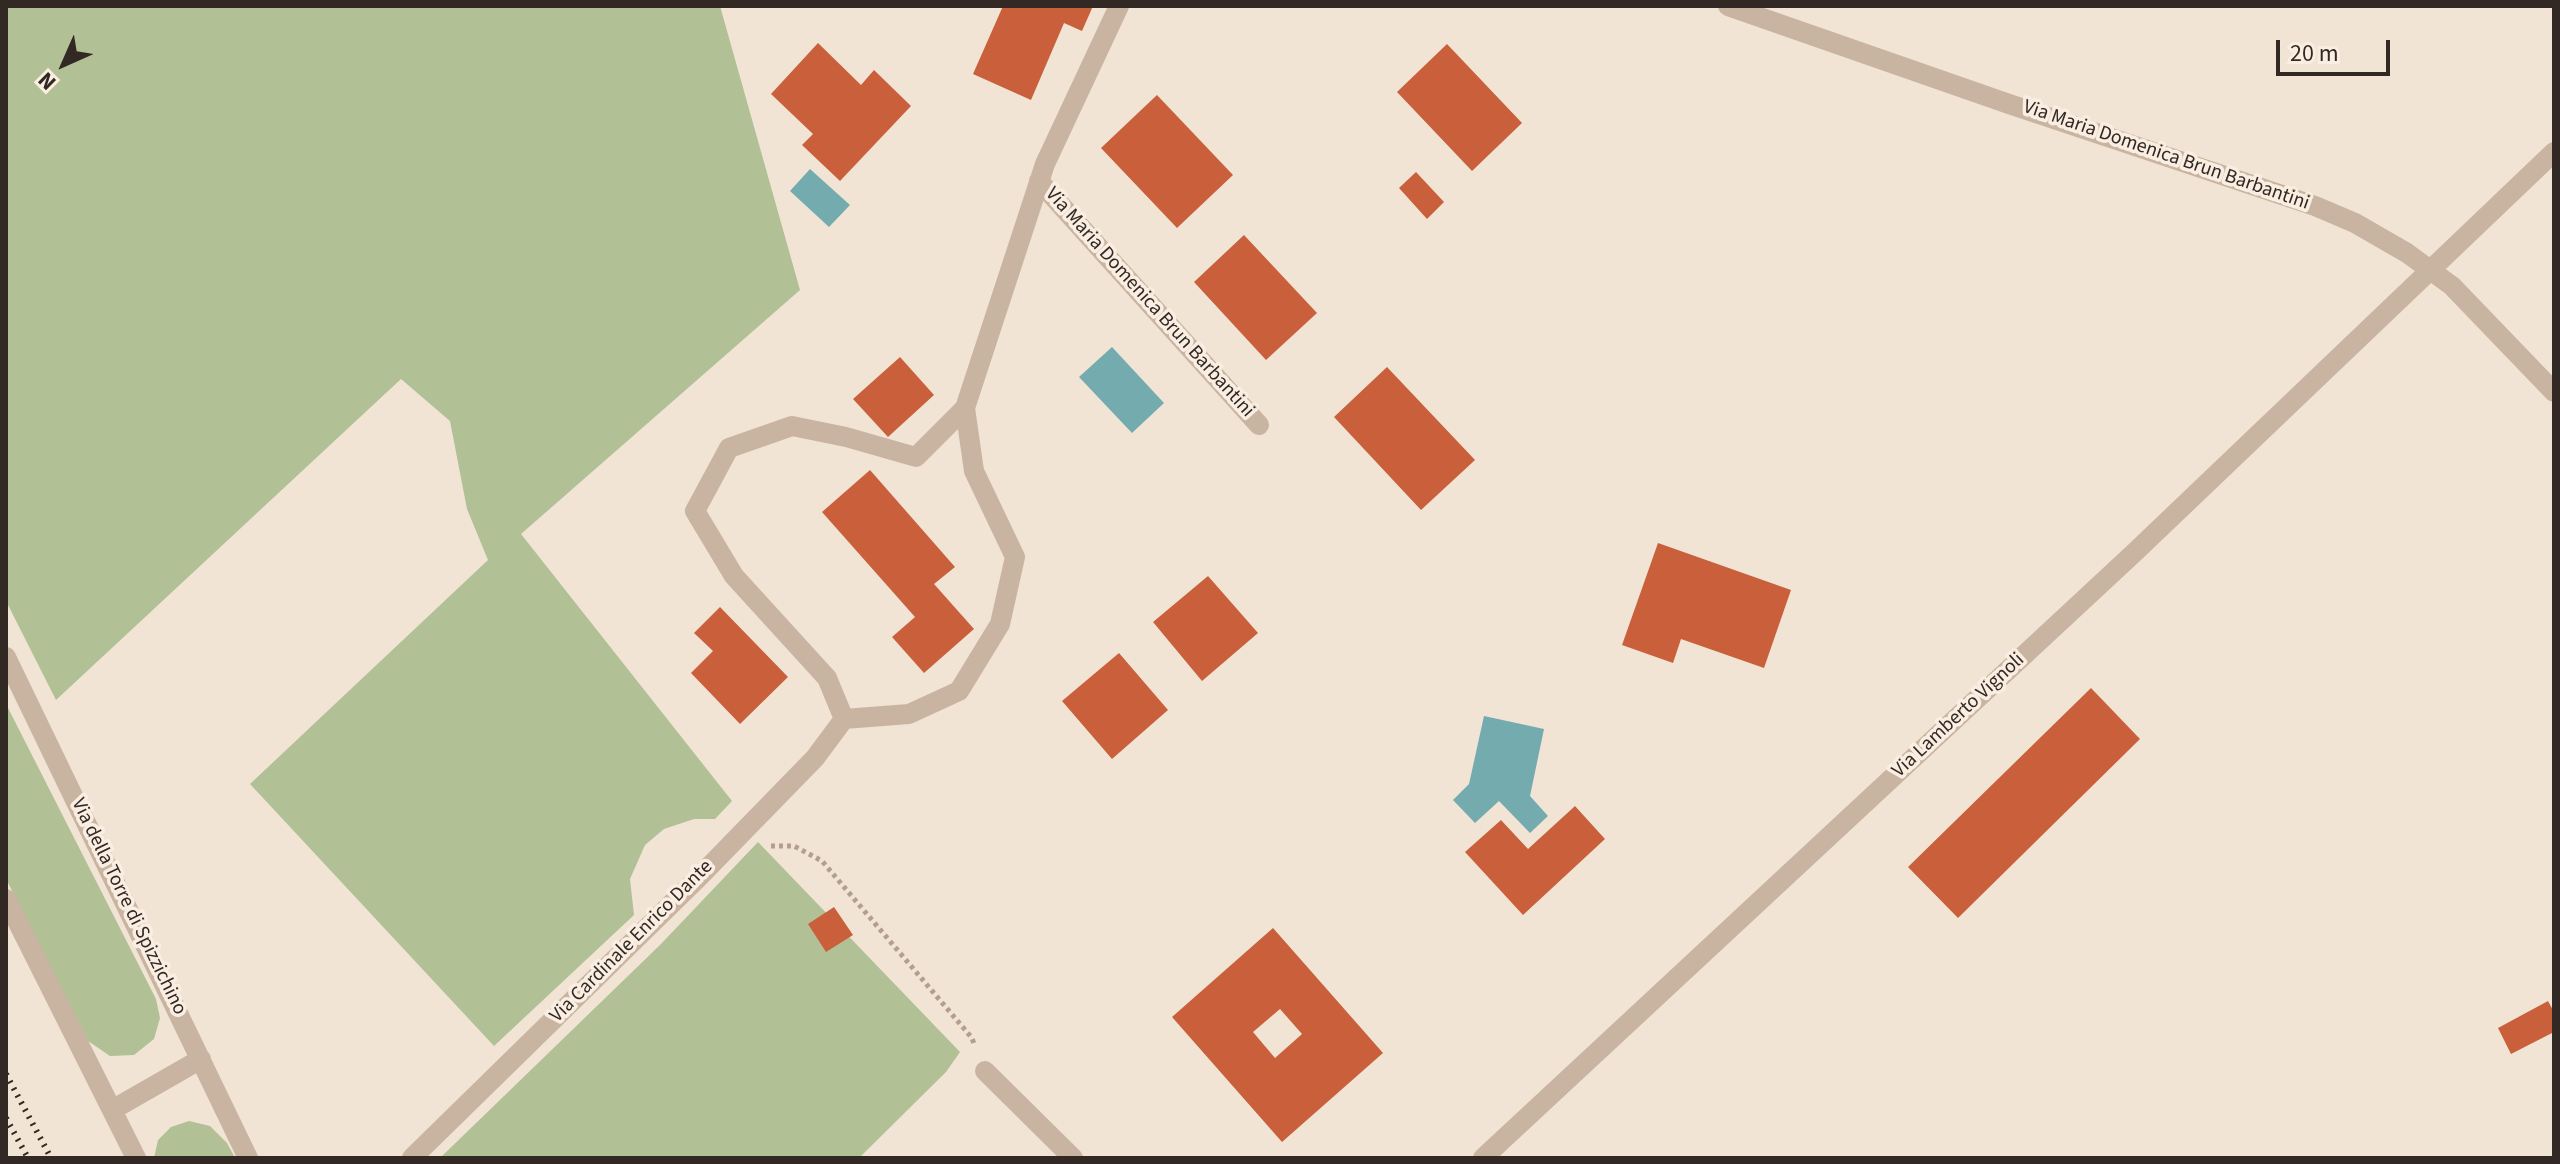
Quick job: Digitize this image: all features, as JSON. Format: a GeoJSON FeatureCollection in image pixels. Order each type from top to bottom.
{"type":"FeatureCollection","features":[{"type":"Feature","properties":{"kind":"street","name":"Via Maria Domenica Brun Barbantini"},"geometry":{"type":"LineString","coordinates":[[965,408],[916,457],[846,437],[792,426],[729,448],[695,511],[734,576],[827,678],[844,719],[909,714],[959,691],[1000,624],[1015,557],[974,471],[965,408],[1039,181],[1119,6]]}},
{"type":"Feature","properties":{"kind":"street","name":"Via Maria Domenica Brun Barbantini"},"geometry":{"type":"LineString","coordinates":[[1728,6],[2315,206],[2379,236],[2432,270],[2485,318],[2554,392]]}},
{"type":"Feature","properties":{"kind":"street","name":"Via Lamberto Vignoli"},"geometry":{"type":"LineString","coordinates":[[1483,1158],[2135,552],[2554,152]]}},
{"type":"Feature","properties":{"kind":"street","name":"Via Maria Domenica Brun Barbantini"},"geometry":{"type":"LineString","coordinates":[[1039,181],[1259,425]]}},
{"type":"Feature","properties":{"kind":"street","name":"Via della Torre di Spizzichino"},"geometry":{"type":"LineString","coordinates":[[6,657],[248,1158]]}},
{"type":"Feature","properties":{"kind":"street","name":"Via Cardinale Enrico Dante"},"geometry":{"type":"LineString","coordinates":[[412,1158],[700,876],[815,758],[844,719]]}},
{"type":"Feature","properties":{"kind":"street"},"geometry":{"type":"LineString","coordinates":[[6,899],[136,1158]]}},
{"type":"Feature","properties":{"kind":"street"},"geometry":{"type":"LineString","coordinates":[[112,1110],[201,1059]]}},
{"type":"Feature","properties":{"kind":"street"},"geometry":{"type":"LineString","coordinates":[[985,1071],[1073,1158]]}},
{"type":"Feature","properties":{"kind":"path"},"geometry":{"type":"LineString","coordinates":[[758,846],[794,846],[822,861],[972,1038],[985,1071]]}},
{"type":"Feature","properties":{"kind":"green space"},"geometry":{"type":"Polygon","coordinates":[[[6,6],[720,6],[800,290],[521,534],[732,801],[715,819],[694,819],[664,829],[645,845],[630,879],[634,915],[494,1046],[250,784],[488,560],[467,509],[450,421],[401,379],[56,700],[6,601],[6,6]]]}},
{"type":"Feature","properties":{"kind":"green space"},"geometry":{"type":"Polygon","coordinates":[[[6,704],[156,999],[160,1018],[154,1039],[134,1055],[110,1056],[88,1041],[6,879],[6,704]]]}},
{"type":"Feature","properties":{"kind":"green space"},"geometry":{"type":"Polygon","coordinates":[[[758,842],[960,1052],[946,1072],[859,1158],[440,1158],[661,944],[758,842]]]}},
{"type":"Feature","properties":{"kind":"green space"},"geometry":{"type":"Polygon","coordinates":[[[189,1121],[210,1126],[227,1143],[235,1158],[154,1158],[158,1140],[171,1127],[189,1121]]]}},
{"type":"Feature","properties":{"kind":"water"},"geometry":{"type":"Polygon","coordinates":[[[810,169],[850,205],[829,227],[790,191],[810,169]]]}},
{"type":"Feature","properties":{"kind":"water"},"geometry":{"type":"Polygon","coordinates":[[[1112,347],[1164,403],[1132,433],[1079,377],[1112,347]]]}},
{"type":"Feature","properties":{"kind":"water"},"geometry":{"type":"Polygon","coordinates":[[[1484,716],[1544,729],[1530,796],[1548,816],[1530,833],[1499,801],[1475,823],[1453,800],[1469,784],[1484,716]]]}},
{"type":"Feature","properties":{"kind":"building"},"geometry":{"type":"Polygon","coordinates":[[[1003,6],[1093,6],[1082,31],[1064,23],[1031,100],[973,74],[1003,6]]]}},
{"type":"Feature","properties":{"kind":"building"},"geometry":{"type":"Polygon","coordinates":[[[818,43],[861,85],[874,70],[911,106],[840,181],[802,145],[813,134],[771,94],[818,43]]]}},
{"type":"Feature","properties":{"kind":"building"},"geometry":{"type":"Polygon","coordinates":[[[1447,44],[1522,123],[1472,171],[1397,92],[1447,44]]]}},
{"type":"Feature","properties":{"kind":"building"},"geometry":{"type":"Polygon","coordinates":[[[1157,95],[1233,175],[1177,228],[1101,148],[1157,95]]]}},
{"type":"Feature","properties":{"kind":"building"},"geometry":{"type":"Polygon","coordinates":[[[1416,172],[1444,202],[1427,219],[1399,188],[1416,172]]]}},
{"type":"Feature","properties":{"kind":"building"},"geometry":{"type":"Polygon","coordinates":[[[1244,235],[1317,313],[1266,360],[1194,282],[1244,235]]]}},
{"type":"Feature","properties":{"kind":"building"},"geometry":{"type":"Polygon","coordinates":[[[900,357],[934,395],[888,437],[853,399],[900,357]]]}},
{"type":"Feature","properties":{"kind":"building"},"geometry":{"type":"Polygon","coordinates":[[[1387,367],[1475,460],[1421,510],[1334,417],[1387,367]]]}},
{"type":"Feature","properties":{"kind":"building"},"geometry":{"type":"Polygon","coordinates":[[[870,470],[955,567],[934,584],[974,629],[924,673],[892,637],[915,617],[822,512],[870,470]]]}},
{"type":"Feature","properties":{"kind":"building"},"geometry":{"type":"Polygon","coordinates":[[[1658,543],[1791,590],[1764,668],[1681,639],[1673,663],[1622,645],[1658,543]]]}},
{"type":"Feature","properties":{"kind":"building"},"geometry":{"type":"Polygon","coordinates":[[[1208,576],[1258,633],[1202,681],[1153,622],[1208,576]]]}},
{"type":"Feature","properties":{"kind":"building"},"geometry":{"type":"Polygon","coordinates":[[[720,607],[788,677],[740,724],[691,673],[713,651],[694,633],[720,607]]]}},
{"type":"Feature","properties":{"kind":"building"},"geometry":{"type":"Polygon","coordinates":[[[1119,653],[1168,710],[1112,759],[1062,701],[1119,653]]]}},
{"type":"Feature","properties":{"kind":"building"},"geometry":{"type":"Polygon","coordinates":[[[2091,688],[2140,739],[1958,918],[1908,867],[2091,688]]]}},
{"type":"Feature","properties":{"kind":"building"},"geometry":{"type":"Polygon","coordinates":[[[1575,806],[1605,839],[1523,915],[1465,852],[1501,820],[1528,849],[1575,806]]]}},
{"type":"Feature","properties":{"kind":"building"},"geometry":{"type":"Polygon","coordinates":[[[834,907],[853,935],[826,952],[808,924],[834,907]]]}},
{"type":"Feature","properties":{"kind":"building"},"geometry":{"type":"Polygon","coordinates":[[[1273,928],[1383,1053],[1282,1142],[1172,1017],[1273,928]],[[1280,1009],[1253,1032],[1275,1058],[1302,1034],[1280,1009]]]}},
{"type":"Feature","properties":{"kind":"building"},"geometry":{"type":"Polygon","coordinates":[[[2548,1001],[2554,1012],[2554,1032],[2511,1054],[2498,1028],[2548,1001]]]}},
{"type":"Feature","properties":{"kind":"railway"},"geometry":{"type":"LineString","coordinates":[[6,1074],[51,1158]]}},
{"type":"Feature","properties":{"kind":"railway"},"geometry":{"type":"LineString","coordinates":[[6,1118],[28,1158]]}}]}
